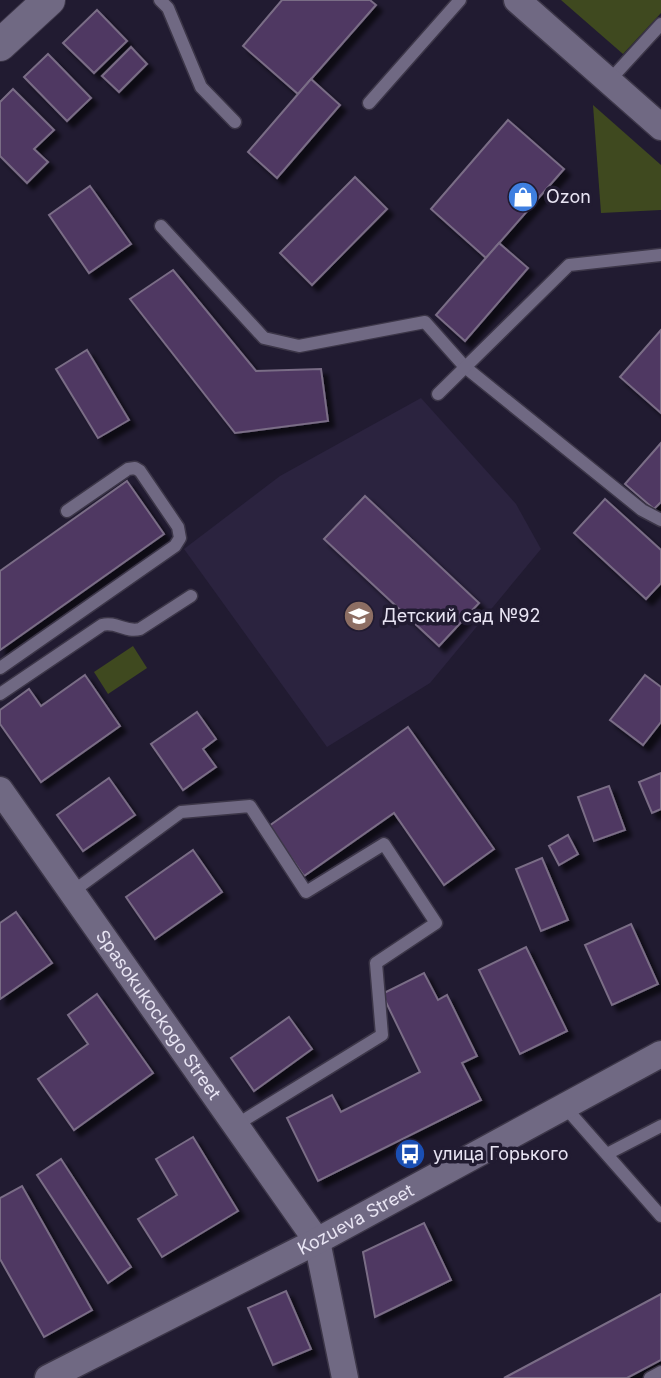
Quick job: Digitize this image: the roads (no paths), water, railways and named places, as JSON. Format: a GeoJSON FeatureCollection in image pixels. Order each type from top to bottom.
{"type":"FeatureCollection","features":[{"type":"Feature","properties":{"kind":"street"},"geometry":{"type":"LineString","coordinates":[[0,45],[49,0]]}},
{"type":"Feature","properties":{"kind":"street"},"geometry":{"type":"LineString","coordinates":[[517,0],[661,127]]}},
{"type":"Feature","properties":{"kind":"street","name":"Spasokukoсkogo Street"},"geometry":{"type":"LineString","coordinates":[[0,790],[317,1241]]}},
{"type":"Feature","properties":{"kind":"street","name":"Kozueva Street"},"geometry":{"type":"LineString","coordinates":[[48,1378],[317,1241],[661,1054]]}},
{"type":"Feature","properties":{"kind":"street"},"geometry":{"type":"LineString","coordinates":[[317,1241],[345,1378]]}},
{"type":"Feature","properties":{"kind":"lane"},"geometry":{"type":"LineString","coordinates":[[160,0],[167,8],[201,88],[235,122]]}},
{"type":"Feature","properties":{"kind":"lane"},"geometry":{"type":"LineString","coordinates":[[369,103],[460,0]]}},
{"type":"Feature","properties":{"kind":"lane"},"geometry":{"type":"LineString","coordinates":[[609,81],[661,24]]}},
{"type":"Feature","properties":{"kind":"lane"},"geometry":{"type":"LineString","coordinates":[[161,226],[264,338],[299,346],[425,322],[466,367],[642,510],[661,520]]}},
{"type":"Feature","properties":{"kind":"lane"},"geometry":{"type":"LineString","coordinates":[[438,394],[569,265],[661,254]]}},
{"type":"Feature","properties":{"kind":"lane"},"geometry":{"type":"LineString","coordinates":[[0,667],[175,546],[180,538],[178,527],[140,471],[135,468],[67,511]]}},
{"type":"Feature","properties":{"kind":"lane"},"geometry":{"type":"LineString","coordinates":[[0,694],[102,625],[114,624],[133,631],[141,629],[191,596]]}},
{"type":"Feature","properties":{"kind":"lane"},"geometry":{"type":"LineString","coordinates":[[72,892],[181,812],[250,806],[306,892],[384,845],[436,923],[376,963],[382,1035],[236,1125]]}},
{"type":"Feature","properties":{"kind":"lane"},"geometry":{"type":"LineString","coordinates":[[564,1107],[661,1216]]}},
{"type":"Feature","properties":{"kind":"lane"},"geometry":{"type":"LineString","coordinates":[[607,1154],[661,1126]]}},
{"type":"Feature","properties":{"kind":"lane"},"geometry":{"type":"LineString","coordinates":[[650,1378],[661,1373]]}},
{"type":"Feature","properties":{"kind":"place","name":"Ozon"},"geometry":{"type":"Point","coordinates":[523,197]}},
{"type":"Feature","properties":{"kind":"place","name":"Детский сад №92"},"geometry":{"type":"Point","coordinates":[359,616]}},
{"type":"Feature","properties":{"kind":"place","name":"улица Горького"},"geometry":{"type":"Point","coordinates":[410,1154]}}]}
